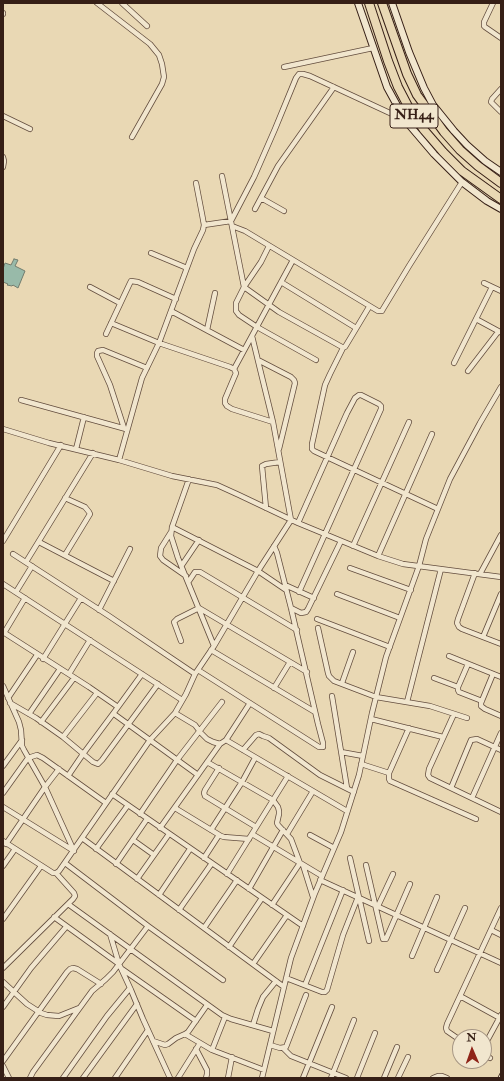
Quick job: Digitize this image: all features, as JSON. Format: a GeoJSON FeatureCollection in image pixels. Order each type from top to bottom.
{"type":"FeatureCollection","features":[{"type":"Feature","properties":{"kind":"highway","name":"NH44"},"geometry":{"type":"LineString","coordinates":[[369,3],[388,61],[398,87],[410,110],[424,130],[462,171],[501,199]]}},
{"type":"Feature","properties":{"kind":"highway","name":"NH44"},"geometry":{"type":"LineString","coordinates":[[382,3],[406,74],[422,102],[444,132],[460,150],[501,183]]}},
{"type":"Feature","properties":{"kind":"street"},"geometry":{"type":"LineString","coordinates":[[97,3],[150,44],[159,56],[162,64],[164,77],[162,84],[132,136]]}},
{"type":"Feature","properties":{"kind":"street"},"geometry":{"type":"LineString","coordinates":[[358,3],[387,87],[405,120],[434,154],[462,182],[501,209]]}},
{"type":"Feature","properties":{"kind":"street"},"geometry":{"type":"LineString","coordinates":[[392,3],[409,52],[433,105],[467,145],[485,161],[501,172]]}},
{"type":"Feature","properties":{"kind":"street"},"geometry":{"type":"LineString","coordinates":[[493,3],[484,22],[484,26],[501,38]]}},
{"type":"Feature","properties":{"kind":"street"},"geometry":{"type":"LineString","coordinates":[[123,4],[147,26]]}},
{"type":"Feature","properties":{"kind":"street"},"geometry":{"type":"LineString","coordinates":[[284,67],[374,48]]}},
{"type":"Feature","properties":{"kind":"street"},"geometry":{"type":"LineString","coordinates":[[231,223],[261,162],[299,74],[303,74],[334,87],[405,120]]}},
{"type":"Feature","properties":{"kind":"street"},"geometry":{"type":"LineString","coordinates":[[255,210],[284,158],[334,87]]}},
{"type":"Feature","properties":{"kind":"street"},"geometry":{"type":"LineString","coordinates":[[501,88],[491,102],[501,112]]}},
{"type":"Feature","properties":{"kind":"street"},"geometry":{"type":"LineString","coordinates":[[3,116],[30,129]]}},
{"type":"Feature","properties":{"kind":"street"},"geometry":{"type":"LineString","coordinates":[[3,157],[3,167]]}},
{"type":"Feature","properties":{"kind":"street"},"geometry":{"type":"LineString","coordinates":[[222,176],[244,287],[289,318],[343,348]]}},
{"type":"Feature","properties":{"kind":"street"},"geometry":{"type":"LineString","coordinates":[[204,225],[231,223],[378,312],[384,309],[409,266],[462,182]]}},
{"type":"Feature","properties":{"kind":"street"},"geometry":{"type":"LineString","coordinates":[[119,460],[126,429],[140,386],[159,343],[197,242],[203,230],[204,225],[196,183]]}},
{"type":"Feature","properties":{"kind":"street"},"geometry":{"type":"LineString","coordinates":[[261,198],[284,211]]}},
{"type":"Feature","properties":{"kind":"street"},"geometry":{"type":"LineString","coordinates":[[269,246],[261,262],[244,287],[236,303],[236,311],[239,315],[316,360]]}},
{"type":"Feature","properties":{"kind":"street"},"geometry":{"type":"LineString","coordinates":[[151,253],[187,268]]}},
{"type":"Feature","properties":{"kind":"street"},"geometry":{"type":"LineString","coordinates":[[273,422],[232,409],[227,406],[225,399],[235,377],[236,373],[234,369],[293,260]]}},
{"type":"Feature","properties":{"kind":"street"},"geometry":{"type":"LineString","coordinates":[[106,334],[130,283],[133,281],[176,298]]}},
{"type":"Feature","properties":{"kind":"street"},"geometry":{"type":"LineString","coordinates":[[281,282],[356,328]]}},
{"type":"Feature","properties":{"kind":"street"},"geometry":{"type":"LineString","coordinates":[[484,283],[501,291]]}},
{"type":"Feature","properties":{"kind":"street"},"geometry":{"type":"LineString","coordinates":[[90,287],[120,303]]}},
{"type":"Feature","properties":{"kind":"street"},"geometry":{"type":"LineString","coordinates":[[454,363],[492,287]]}},
{"type":"Feature","properties":{"kind":"street"},"geometry":{"type":"LineString","coordinates":[[207,330],[215,293]]}},
{"type":"Feature","properties":{"kind":"street"},"geometry":{"type":"LineString","coordinates":[[369,307],[343,348],[327,381],[312,447],[314,451],[438,509]]}},
{"type":"Feature","properties":{"kind":"street"},"geometry":{"type":"LineString","coordinates":[[171,312],[244,350]]}},
{"type":"Feature","properties":{"kind":"street"},"geometry":{"type":"LineString","coordinates":[[468,371],[500,332],[476,319]]}},
{"type":"Feature","properties":{"kind":"street"},"geometry":{"type":"LineString","coordinates":[[111,323],[159,343],[234,369]]}},
{"type":"Feature","properties":{"kind":"street"},"geometry":{"type":"LineString","coordinates":[[56,873],[59,872],[74,851],[150,740],[175,713],[196,672],[214,646],[258,571],[291,520],[273,422],[252,336]]}},
{"type":"Feature","properties":{"kind":"street"},"geometry":{"type":"LineString","coordinates":[[126,429],[97,353],[98,351],[103,350],[147,368]]}},
{"type":"Feature","properties":{"kind":"street"},"geometry":{"type":"LineString","coordinates":[[258,360],[291,377],[295,383],[278,452]]}},
{"type":"Feature","properties":{"kind":"street"},"geometry":{"type":"LineString","coordinates":[[262,1078],[291,958],[313,897],[348,811],[362,764],[386,657],[411,590],[426,539],[450,479],[499,395],[501,387]]}},
{"type":"Feature","properties":{"kind":"street"},"geometry":{"type":"LineString","coordinates":[[298,523],[355,398],[361,395],[379,404],[381,409],[299,592]]}},
{"type":"Feature","properties":{"kind":"street"},"geometry":{"type":"LineString","coordinates":[[21,400],[126,429]]}},
{"type":"Feature","properties":{"kind":"street"},"geometry":{"type":"LineString","coordinates":[[76,449],[84,418]]}},
{"type":"Feature","properties":{"kind":"street"},"geometry":{"type":"LineString","coordinates":[[353,546],[409,422]]}},
{"type":"Feature","properties":{"kind":"street"},"geometry":{"type":"LineString","coordinates":[[3,429],[61,446],[119,460],[172,476],[216,485],[325,535],[378,556],[403,564],[501,577]]}},
{"type":"Feature","properties":{"kind":"street"},"geometry":{"type":"LineString","coordinates":[[378,556],[432,434]]}},
{"type":"Feature","properties":{"kind":"street"},"geometry":{"type":"LineString","coordinates":[[3,541],[61,446]]}},
{"type":"Feature","properties":{"kind":"street"},"geometry":{"type":"LineString","coordinates":[[26,562],[93,453]]}},
{"type":"Feature","properties":{"kind":"street"},"geometry":{"type":"LineString","coordinates":[[266,508],[262,466],[280,462]]}},
{"type":"Feature","properties":{"kind":"street"},"geometry":{"type":"LineString","coordinates":[[186,576],[163,560],[160,556],[161,548],[171,529],[189,480]]}},
{"type":"Feature","properties":{"kind":"street"},"geometry":{"type":"LineString","coordinates":[[64,555],[90,514],[85,508],[66,498]]}},
{"type":"Feature","properties":{"kind":"street"},"geometry":{"type":"LineString","coordinates":[[171,529],[199,540],[286,587],[314,598]]}},
{"type":"Feature","properties":{"kind":"street"},"geometry":{"type":"LineString","coordinates":[[171,529],[171,536],[214,646]]}},
{"type":"Feature","properties":{"kind":"street"},"geometry":{"type":"LineString","coordinates":[[501,535],[478,574],[457,623],[462,629],[501,644]]}},
{"type":"Feature","properties":{"kind":"street"},"geometry":{"type":"LineString","coordinates":[[182,565],[199,540]]}},
{"type":"Feature","properties":{"kind":"street"},"geometry":{"type":"LineString","coordinates":[[292,608],[301,612],[306,612],[341,541]]}},
{"type":"Feature","properties":{"kind":"street"},"geometry":{"type":"LineString","coordinates":[[39,542],[114,581]]}},
{"type":"Feature","properties":{"kind":"street"},"geometry":{"type":"LineString","coordinates":[[13,554],[196,672],[250,703],[321,748],[324,746],[307,672],[292,608],[274,546]]}},
{"type":"Feature","properties":{"kind":"street"},"geometry":{"type":"LineString","coordinates":[[100,610],[130,549]]}},
{"type":"Feature","properties":{"kind":"street"},"geometry":{"type":"LineString","coordinates":[[16,592],[32,566]]}},
{"type":"Feature","properties":{"kind":"street"},"geometry":{"type":"LineString","coordinates":[[350,568],[411,590]]}},
{"type":"Feature","properties":{"kind":"street"},"geometry":{"type":"LineString","coordinates":[[407,702],[441,569]]}},
{"type":"Feature","properties":{"kind":"street"},"geometry":{"type":"LineString","coordinates":[[188,581],[195,572],[200,572],[297,630]]}},
{"type":"Feature","properties":{"kind":"street"},"geometry":{"type":"LineString","coordinates":[[3,584],[182,700]]}},
{"type":"Feature","properties":{"kind":"street"},"geometry":{"type":"LineString","coordinates":[[337,594],[400,618]]}},
{"type":"Feature","properties":{"kind":"street"},"geometry":{"type":"LineString","coordinates":[[483,637],[501,594]]}},
{"type":"Feature","properties":{"kind":"street"},"geometry":{"type":"LineString","coordinates":[[25,598],[4,633],[118,707]]}},
{"type":"Feature","properties":{"kind":"street"},"geometry":{"type":"LineString","coordinates":[[44,659],[81,598]]}},
{"type":"Feature","properties":{"kind":"street"},"geometry":{"type":"LineString","coordinates":[[199,608],[307,672]]}},
{"type":"Feature","properties":{"kind":"street"},"geometry":{"type":"LineString","coordinates":[[181,641],[174,622],[177,618],[199,608]]}},
{"type":"Feature","properties":{"kind":"street"},"geometry":{"type":"LineString","coordinates":[[317,619],[390,647]]}},
{"type":"Feature","properties":{"kind":"street"},"geometry":{"type":"LineString","coordinates":[[318,628],[329,676],[334,681],[376,697],[430,706],[467,718]]}},
{"type":"Feature","properties":{"kind":"street"},"geometry":{"type":"LineString","coordinates":[[69,674],[90,640]]}},
{"type":"Feature","properties":{"kind":"street"},"geometry":{"type":"LineString","coordinates":[[211,650],[315,712]]}},
{"type":"Feature","properties":{"kind":"street"},"geometry":{"type":"LineString","coordinates":[[342,683],[353,652]]}},
{"type":"Feature","properties":{"kind":"street"},"geometry":{"type":"LineString","coordinates":[[8,698],[37,655]]}},
{"type":"Feature","properties":{"kind":"street"},"geometry":{"type":"LineString","coordinates":[[449,656],[501,677]]}},
{"type":"Feature","properties":{"kind":"street"},"geometry":{"type":"LineString","coordinates":[[274,688],[290,662]]}},
{"type":"Feature","properties":{"kind":"street"},"geometry":{"type":"LineString","coordinates":[[468,664],[458,690],[459,692],[482,701]]}},
{"type":"Feature","properties":{"kind":"street"},"geometry":{"type":"LineString","coordinates":[[29,714],[60,669]]}},
{"type":"Feature","properties":{"kind":"street"},"geometry":{"type":"LineString","coordinates":[[68,776],[142,674]]}},
{"type":"Feature","properties":{"kind":"street"},"geometry":{"type":"LineString","coordinates":[[493,674],[481,706],[482,708],[501,716]]}},
{"type":"Feature","properties":{"kind":"street"},"geometry":{"type":"LineString","coordinates":[[41,722],[74,678]]}},
{"type":"Feature","properties":{"kind":"street"},"geometry":{"type":"LineString","coordinates":[[434,678],[458,687]]}},
{"type":"Feature","properties":{"kind":"street"},"geometry":{"type":"LineString","coordinates":[[10,703],[63,737],[93,762],[98,764],[158,684]]}},
{"type":"Feature","properties":{"kind":"street"},"geometry":{"type":"LineString","coordinates":[[3,686],[4,692],[19,722],[22,746],[45,787],[74,851]]}},
{"type":"Feature","properties":{"kind":"street"},"geometry":{"type":"LineString","coordinates":[[63,737],[97,693]]}},
{"type":"Feature","properties":{"kind":"street"},"geometry":{"type":"LineString","coordinates":[[332,696],[347,788]]}},
{"type":"Feature","properties":{"kind":"street"},"geometry":{"type":"LineString","coordinates":[[140,814],[177,760],[222,702]]}},
{"type":"Feature","properties":{"kind":"street"},"geometry":{"type":"LineString","coordinates":[[160,828],[220,744],[226,740],[250,703]]}},
{"type":"Feature","properties":{"kind":"street"},"geometry":{"type":"LineString","coordinates":[[175,713],[195,725],[207,739],[220,744]]}},
{"type":"Feature","properties":{"kind":"street"},"geometry":{"type":"LineString","coordinates":[[114,714],[198,775]]}},
{"type":"Feature","properties":{"kind":"street"},"geometry":{"type":"LineString","coordinates":[[454,714],[428,772],[430,778],[500,811],[501,805]]}},
{"type":"Feature","properties":{"kind":"street"},"geometry":{"type":"LineString","coordinates":[[371,719],[443,737]]}},
{"type":"Feature","properties":{"kind":"street"},"geometry":{"type":"LineString","coordinates":[[409,728],[389,773],[388,776],[390,781],[476,819]]}},
{"type":"Feature","properties":{"kind":"street"},"geometry":{"type":"LineString","coordinates":[[472,798],[501,733]]}},
{"type":"Feature","properties":{"kind":"street"},"geometry":{"type":"LineString","coordinates":[[243,750],[256,735],[259,734],[269,738],[320,775],[354,792]]}},
{"type":"Feature","properties":{"kind":"street"},"geometry":{"type":"LineString","coordinates":[[451,788],[471,740],[477,739],[501,750]]}},
{"type":"Feature","properties":{"kind":"street"},"geometry":{"type":"LineString","coordinates":[[3,766],[22,740]]}},
{"type":"Feature","properties":{"kind":"street"},"geometry":{"type":"LineString","coordinates":[[226,740],[348,811]]}},
{"type":"Feature","properties":{"kind":"street"},"geometry":{"type":"LineString","coordinates":[[341,752],[363,756]]}},
{"type":"Feature","properties":{"kind":"street"},"geometry":{"type":"LineString","coordinates":[[3,793],[28,758],[34,755],[39,755],[106,803]]}},
{"type":"Feature","properties":{"kind":"street"},"geometry":{"type":"LineString","coordinates":[[211,830],[242,782],[255,758]]}},
{"type":"Feature","properties":{"kind":"street"},"geometry":{"type":"LineString","coordinates":[[207,762],[273,800],[279,811],[277,823],[291,839],[302,864],[313,897]]}},
{"type":"Feature","properties":{"kind":"street"},"geometry":{"type":"LineString","coordinates":[[362,764],[389,773]]}},
{"type":"Feature","properties":{"kind":"street"},"geometry":{"type":"LineString","coordinates":[[219,768],[204,793],[208,798],[256,827]]}},
{"type":"Feature","properties":{"kind":"street"},"geometry":{"type":"LineString","coordinates":[[3,968],[75,896],[56,873],[53,873],[41,866],[5,842],[59,769]]}},
{"type":"Feature","properties":{"kind":"street"},"geometry":{"type":"LineString","coordinates":[[227,874],[288,776]]}},
{"type":"Feature","properties":{"kind":"street"},"geometry":{"type":"LineString","coordinates":[[248,889],[273,847],[313,790]]}},
{"type":"Feature","properties":{"kind":"street"},"geometry":{"type":"LineString","coordinates":[[112,794],[303,926]]}},
{"type":"Feature","properties":{"kind":"street"},"geometry":{"type":"LineString","coordinates":[[96,849],[128,805]]}},
{"type":"Feature","properties":{"kind":"street"},"geometry":{"type":"LineString","coordinates":[[3,807],[74,851]]}},
{"type":"Feature","properties":{"kind":"street"},"geometry":{"type":"LineString","coordinates":[[175,808],[219,835],[224,837],[249,839]]}},
{"type":"Feature","properties":{"kind":"street"},"geometry":{"type":"LineString","coordinates":[[116,864],[148,819]]}},
{"type":"Feature","properties":{"kind":"street"},"geometry":{"type":"LineString","coordinates":[[137,879],[169,834]]}},
{"type":"Feature","properties":{"kind":"street"},"geometry":{"type":"LineString","coordinates":[[252,834],[302,864],[321,878],[343,890],[501,963]]}},
{"type":"Feature","properties":{"kind":"street"},"geometry":{"type":"LineString","coordinates":[[204,858],[219,835]]}},
{"type":"Feature","properties":{"kind":"street"},"geometry":{"type":"LineString","coordinates":[[310,835],[334,848]]}},
{"type":"Feature","properties":{"kind":"street"},"geometry":{"type":"LineString","coordinates":[[82,838],[284,987]]}},
{"type":"Feature","properties":{"kind":"street"},"geometry":{"type":"LineString","coordinates":[[133,840],[154,855]]}},
{"type":"Feature","properties":{"kind":"street"},"geometry":{"type":"LineString","coordinates":[[3,866],[15,849]]}},
{"type":"Feature","properties":{"kind":"street"},"geometry":{"type":"LineString","coordinates":[[159,895],[190,849]]}},
{"type":"Feature","properties":{"kind":"street"},"geometry":{"type":"LineString","coordinates":[[350,858],[369,941]]}},
{"type":"Feature","properties":{"kind":"street"},"geometry":{"type":"LineString","coordinates":[[65,863],[148,926],[223,980]]}},
{"type":"Feature","properties":{"kind":"street"},"geometry":{"type":"LineString","coordinates":[[179,910],[212,863]]}},
{"type":"Feature","properties":{"kind":"street"},"geometry":{"type":"LineString","coordinates":[[272,905],[302,864]]}},
{"type":"Feature","properties":{"kind":"street"},"geometry":{"type":"LineString","coordinates":[[366,865],[383,939],[386,939],[410,884]]}},
{"type":"Feature","properties":{"kind":"street"},"geometry":{"type":"LineString","coordinates":[[3,919],[41,866]]}},
{"type":"Feature","properties":{"kind":"street"},"geometry":{"type":"LineString","coordinates":[[376,906],[393,874]]}},
{"type":"Feature","properties":{"kind":"street"},"geometry":{"type":"LineString","coordinates":[[204,928],[237,880]]}},
{"type":"Feature","properties":{"kind":"street"},"geometry":{"type":"LineString","coordinates":[[304,985],[343,890]]}},
{"type":"Feature","properties":{"kind":"street"},"geometry":{"type":"LineString","coordinates":[[286,978],[322,992],[327,990],[343,935],[358,897]]}},
{"type":"Feature","properties":{"kind":"street"},"geometry":{"type":"LineString","coordinates":[[412,956],[437,897]]}},
{"type":"Feature","properties":{"kind":"street"},"geometry":{"type":"LineString","coordinates":[[229,947],[262,898]]}},
{"type":"Feature","properties":{"kind":"street"},"geometry":{"type":"LineString","coordinates":[[68,904],[225,1017],[273,1031]]}},
{"type":"Feature","properties":{"kind":"street"},"geometry":{"type":"LineString","coordinates":[[437,970],[465,908]]}},
{"type":"Feature","properties":{"kind":"street"},"geometry":{"type":"LineString","coordinates":[[452,1034],[447,1031],[446,1028],[501,908]]}},
{"type":"Feature","properties":{"kind":"street"},"geometry":{"type":"LineString","coordinates":[[253,964],[287,915]]}},
{"type":"Feature","properties":{"kind":"street"},"geometry":{"type":"LineString","coordinates":[[54,918],[196,1021]]}},
{"type":"Feature","properties":{"kind":"street"},"geometry":{"type":"LineString","coordinates":[[30,1078],[92,991],[120,966],[130,949],[148,926]]}},
{"type":"Feature","properties":{"kind":"street"},"geometry":{"type":"LineString","coordinates":[[3,1007],[31,968],[66,927]]}},
{"type":"Feature","properties":{"kind":"street"},"geometry":{"type":"LineString","coordinates":[[491,930],[501,935]]}},
{"type":"Feature","properties":{"kind":"street"},"geometry":{"type":"LineString","coordinates":[[110,934],[120,966],[170,1078]]}},
{"type":"Feature","properties":{"kind":"street"},"geometry":{"type":"LineString","coordinates":[[3,1061],[70,969],[77,969],[101,984]]}},
{"type":"Feature","properties":{"kind":"street"},"geometry":{"type":"LineString","coordinates":[[253,1025],[263,997],[276,981]]}},
{"type":"Feature","properties":{"kind":"street"},"geometry":{"type":"LineString","coordinates":[[3,982],[27,1004],[47,1015],[59,1016],[79,1008]]}},
{"type":"Feature","properties":{"kind":"street"},"geometry":{"type":"LineString","coordinates":[[62,1078],[107,1016],[130,988]]}},
{"type":"Feature","properties":{"kind":"street"},"geometry":{"type":"LineString","coordinates":[[283,1048],[287,1045],[306,995]]}},
{"type":"Feature","properties":{"kind":"street"},"geometry":{"type":"LineString","coordinates":[[460,996],[500,1017],[492,1032]]}},
{"type":"Feature","properties":{"kind":"street"},"geometry":{"type":"LineString","coordinates":[[83,1078],[137,1004]]}},
{"type":"Feature","properties":{"kind":"street"},"geometry":{"type":"LineString","coordinates":[[153,1041],[165,1045],[188,1032],[207,1005]]}},
{"type":"Feature","properties":{"kind":"street"},"geometry":{"type":"LineString","coordinates":[[303,1078],[332,1007]]}},
{"type":"Feature","properties":{"kind":"street"},"geometry":{"type":"LineString","coordinates":[[212,1050],[225,1017]]}},
{"type":"Feature","properties":{"kind":"street"},"geometry":{"type":"LineString","coordinates":[[332,1076],[354,1020]]}},
{"type":"Feature","properties":{"kind":"street"},"geometry":{"type":"LineString","coordinates":[[115,1078],[148,1030]]}},
{"type":"Feature","properties":{"kind":"street"},"geometry":{"type":"LineString","coordinates":[[357,1078],[375,1033]]}},
{"type":"Feature","properties":{"kind":"street"},"geometry":{"type":"LineString","coordinates":[[185,1034],[212,1050],[264,1070]]}},
{"type":"Feature","properties":{"kind":"street"},"geometry":{"type":"LineString","coordinates":[[178,1078],[200,1043]]}},
{"type":"Feature","properties":{"kind":"street"},"geometry":{"type":"LineString","coordinates":[[270,1045],[283,1048],[291,1056],[309,1063],[332,1076],[346,1078]]}},
{"type":"Feature","properties":{"kind":"street"},"geometry":{"type":"LineString","coordinates":[[384,1078],[397,1047]]}},
{"type":"Feature","properties":{"kind":"street"},"geometry":{"type":"LineString","coordinates":[[196,1049],[207,1070],[206,1078]]}},
{"type":"Feature","properties":{"kind":"street"},"geometry":{"type":"LineString","coordinates":[[228,1078],[232,1057]]}},
{"type":"Feature","properties":{"kind":"street"},"geometry":{"type":"LineString","coordinates":[[398,1078],[408,1057]]}},
{"type":"Feature","properties":{"kind":"street"},"geometry":{"type":"LineString","coordinates":[[3,1067],[9,1078]]}},
{"type":"Feature","properties":{"kind":"street"},"geometry":{"type":"LineString","coordinates":[[434,1078],[438,1076],[447,1078]]}},
{"type":"Feature","properties":{"kind":"shaded area"},"geometry":{"type":"Polygon","coordinates":[[[14,259],[18,260],[15,266],[25,271],[18,288],[13,285],[7,285],[8,284],[3,282],[3,269],[5,263],[11,265],[14,259]]]}},
{"type":"Feature","properties":{"kind":"railway"},"geometry":{"type":"LineString","coordinates":[[499,1078],[501,1074]]}}]}
